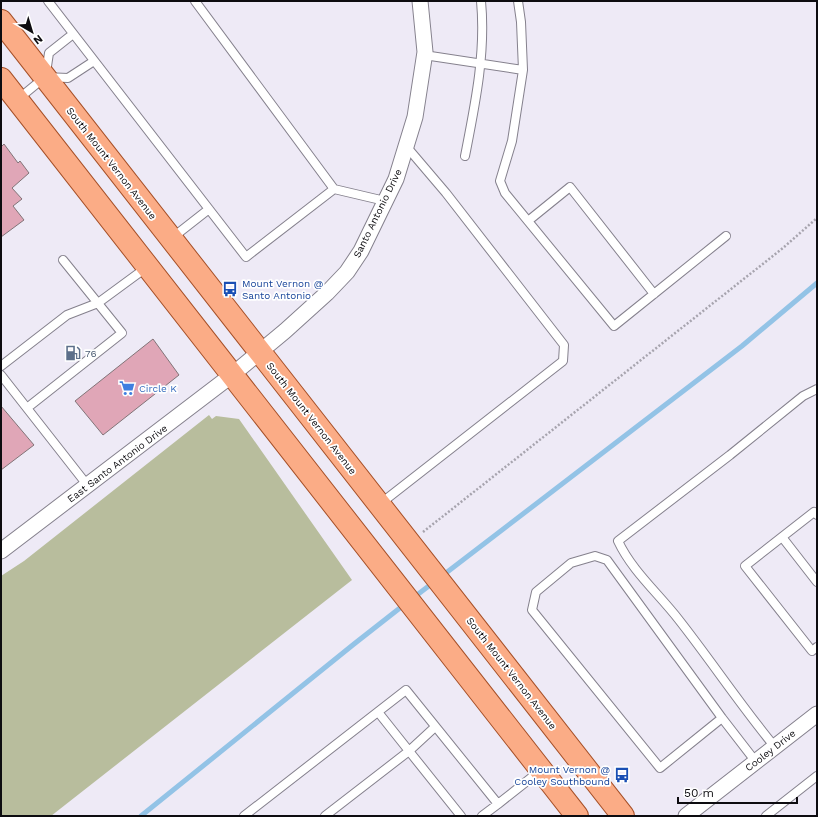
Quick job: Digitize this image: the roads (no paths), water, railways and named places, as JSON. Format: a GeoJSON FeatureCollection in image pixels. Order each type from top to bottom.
{"type":"FeatureCollection","features":[{"type":"Feature","properties":{"kind":"main road","name":"South Mount Vernon Avenue"},"geometry":{"type":"LineString","coordinates":[[1,21],[623,816]]}},
{"type":"Feature","properties":{"kind":"main road"},"geometry":{"type":"LineString","coordinates":[[1,79],[577,816]]}},
{"type":"Feature","properties":{"kind":"street","name":"Santo Antonio Drive"},"geometry":{"type":"LineString","coordinates":[[232,374],[327,293],[347,272],[361,251],[396,179],[415,117],[424,55],[420,1]]}},
{"type":"Feature","properties":{"kind":"street","name":"East Santo Antonio Drive"},"geometry":{"type":"LineString","coordinates":[[1,552],[232,374]]}},
{"type":"Feature","properties":{"kind":"street","name":"Cooley Drive"},"geometry":{"type":"LineString","coordinates":[[686,816],[817,714]]}},
{"type":"Feature","properties":{"kind":"lane"},"geometry":{"type":"LineString","coordinates":[[48,1],[246,257],[334,189]]}},
{"type":"Feature","properties":{"kind":"lane"},"geometry":{"type":"LineString","coordinates":[[196,1],[334,189],[385,201]]}},
{"type":"Feature","properties":{"kind":"lane"},"geometry":{"type":"LineString","coordinates":[[465,156],[474,112],[480,63],[483,33],[481,1]]}},
{"type":"Feature","properties":{"kind":"lane"},"geometry":{"type":"LineString","coordinates":[[518,1],[524,70],[512,141],[500,181],[505,193],[614,326],[726,236]]}},
{"type":"Feature","properties":{"kind":"lane"},"geometry":{"type":"LineString","coordinates":[[45,77],[49,53],[73,34]]}},
{"type":"Feature","properties":{"kind":"lane"},"geometry":{"type":"LineString","coordinates":[[424,55],[524,70]]}},
{"type":"Feature","properties":{"kind":"lane"},"geometry":{"type":"LineString","coordinates":[[16,100],[45,77],[68,78],[94,61]]}},
{"type":"Feature","properties":{"kind":"lane"},"geometry":{"type":"LineString","coordinates":[[380,504],[563,361],[564,345],[446,193],[406,146]]}},
{"type":"Feature","properties":{"kind":"lane"},"geometry":{"type":"LineString","coordinates":[[528,221],[570,187],[654,294]]}},
{"type":"Feature","properties":{"kind":"lane"},"geometry":{"type":"LineString","coordinates":[[172,239],[209,209]]}},
{"type":"Feature","properties":{"kind":"lane"},"geometry":{"type":"LineString","coordinates":[[27,408],[122,334],[63,260]]}},
{"type":"Feature","properties":{"kind":"lane"},"geometry":{"type":"LineString","coordinates":[[1,366],[67,315],[98,303],[148,266]]}},
{"type":"Feature","properties":{"kind":"lane"},"geometry":{"type":"LineString","coordinates":[[1,375],[88,486]]}},
{"type":"Feature","properties":{"kind":"lane"},"geometry":{"type":"LineString","coordinates":[[775,747],[751,718],[679,620],[625,555],[618,541],[730,455],[803,396],[817,389]]}},
{"type":"Feature","properties":{"kind":"lane"},"geometry":{"type":"LineString","coordinates":[[817,515],[814,512],[745,566],[812,651],[817,647]]}},
{"type":"Feature","properties":{"kind":"lane"},"geometry":{"type":"LineString","coordinates":[[782,537],[817,582]]}},
{"type":"Feature","properties":{"kind":"lane"},"geometry":{"type":"LineString","coordinates":[[722,718],[660,768],[532,610],[536,592],[571,563],[595,556],[606,560],[756,762]]}},
{"type":"Feature","properties":{"kind":"lane"},"geometry":{"type":"LineString","coordinates":[[244,816],[406,690],[498,804]]}},
{"type":"Feature","properties":{"kind":"lane"},"geometry":{"type":"LineString","coordinates":[[378,712],[461,816]]}},
{"type":"Feature","properties":{"kind":"lane"},"geometry":{"type":"LineString","coordinates":[[325,816],[409,751],[435,727]]}},
{"type":"Feature","properties":{"kind":"lane"},"geometry":{"type":"LineString","coordinates":[[482,816],[540,770]]}},
{"type":"Feature","properties":{"kind":"lane"},"geometry":{"type":"LineString","coordinates":[[766,816],[817,776]]}},
{"type":"Feature","properties":{"kind":"waterway"},"geometry":{"type":"LineString","coordinates":[[442,576],[742,346],[817,283]]}},
{"type":"Feature","properties":{"kind":"waterway"},"geometry":{"type":"LineString","coordinates":[[413,598],[434,582]]}},
{"type":"Feature","properties":{"kind":"waterway"},"geometry":{"type":"LineString","coordinates":[[141,816],[405,604]]}},
{"type":"Feature","properties":{"kind":"place","name":"Mount Vernon @ Santo Antonio"},"geometry":{"type":"Point","coordinates":[230,289]}},
{"type":"Feature","properties":{"kind":"place","name":"76"},"geometry":{"type":"Point","coordinates":[73,353]}},
{"type":"Feature","properties":{"kind":"place","name":"Circle K"},"geometry":{"type":"Point","coordinates":[127,388]}},
{"type":"Feature","properties":{"kind":"place","name":"Mount Vernon @ Cooley Southbound"},"geometry":{"type":"Point","coordinates":[622,775]}}]}
